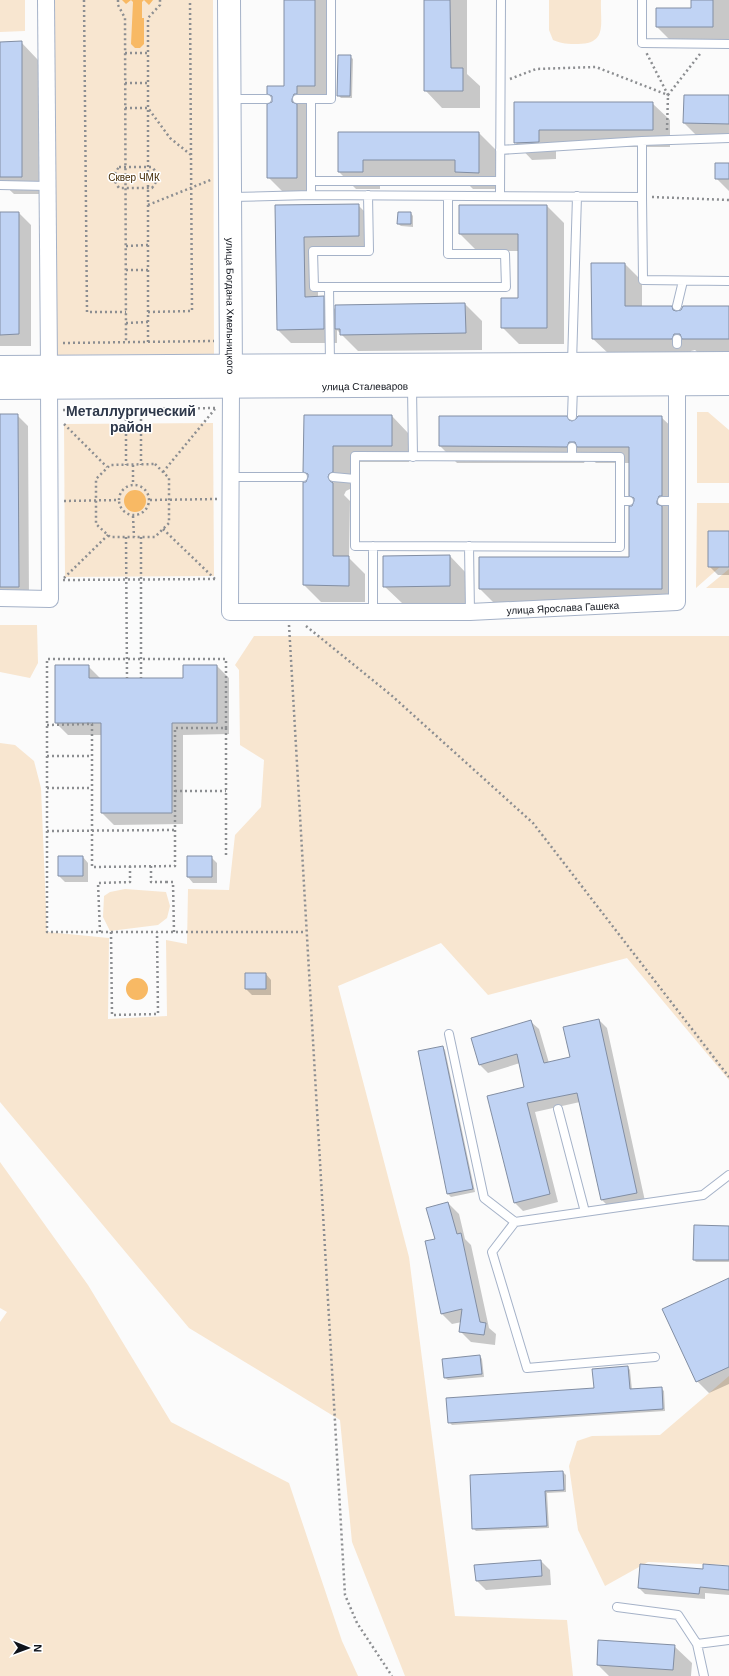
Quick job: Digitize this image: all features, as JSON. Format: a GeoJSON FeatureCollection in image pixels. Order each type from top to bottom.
{"type":"FeatureCollection","features":[{"type":"Feature","properties":{"kind":"main road","name":"улица Богдана Хмельницкого"},"geometry":{"type":"LineString","coordinates":[[229,0],[231,376]]}},
{"type":"Feature","properties":{"kind":"main road","name":"улица Сталеваров"},"geometry":{"type":"LineString","coordinates":[[0,367],[49,377],[231,376],[412,385],[729,363]]}},
{"type":"Feature","properties":{"kind":"main road","name":"улица Сталеваров"},"geometry":{"type":"LineString","coordinates":[[231,376],[330,365],[572,374],[677,384],[729,384]]}},
{"type":"Feature","properties":{"kind":"main road","name":"улица Сталеваров"},"geometry":{"type":"LineString","coordinates":[[0,388],[49,377]]}},
{"type":"Feature","properties":{"kind":"street"},"geometry":{"type":"LineString","coordinates":[[0,598],[50,599],[46,0]]}},
{"type":"Feature","properties":{"kind":"street","name":"улица Богдана Хмельницкого"},"geometry":{"type":"LineString","coordinates":[[230,612],[223,499],[230,477],[231,376]]}},
{"type":"Feature","properties":{"kind":"street","name":"улица Ярослава Гашека"},"geometry":{"type":"LineString","coordinates":[[230,612],[470,612],[677,602],[669,501],[677,384]]}},
{"type":"Feature","properties":{"kind":"lane"},"geometry":{"type":"LineString","coordinates":[[297,99],[331,99],[331,0]]}},
{"type":"Feature","properties":{"kind":"lane"},"geometry":{"type":"LineString","coordinates":[[500,196],[501,0]]}},
{"type":"Feature","properties":{"kind":"lane"},"geometry":{"type":"LineString","coordinates":[[642,0],[642,43],[729,44]]}},
{"type":"Feature","properties":{"kind":"lane"},"geometry":{"type":"LineString","coordinates":[[230,99],[267,99]]}},
{"type":"Feature","properties":{"kind":"lane"},"geometry":{"type":"LineString","coordinates":[[311,99],[311,195]]}},
{"type":"Feature","properties":{"kind":"lane"},"geometry":{"type":"LineString","coordinates":[[500,150],[642,141],[729,138]]}},
{"type":"Feature","properties":{"kind":"lane"},"geometry":{"type":"LineString","coordinates":[[642,141],[643,280],[729,281]]}},
{"type":"Feature","properties":{"kind":"lane"},"geometry":{"type":"LineString","coordinates":[[311,181],[500,181]]}},
{"type":"Feature","properties":{"kind":"lane"},"geometry":{"type":"LineString","coordinates":[[0,185],[47,186]]}},
{"type":"Feature","properties":{"kind":"lane"},"geometry":{"type":"LineString","coordinates":[[230,188],[311,195],[642,197]]}},
{"type":"Feature","properties":{"kind":"lane"},"geometry":{"type":"LineString","coordinates":[[368,196],[369,251],[313,251],[314,287],[506,287],[505,254],[448,254],[448,196]]}},
{"type":"Feature","properties":{"kind":"lane"},"geometry":{"type":"LineString","coordinates":[[572,416],[577,196]]}},
{"type":"Feature","properties":{"kind":"lane"},"geometry":{"type":"LineString","coordinates":[[677,306],[683,281]]}},
{"type":"Feature","properties":{"kind":"lane"},"geometry":{"type":"LineString","coordinates":[[329,287],[330,365]]}},
{"type":"Feature","properties":{"kind":"lane"},"geometry":{"type":"LineString","coordinates":[[412,385],[413,457]]}},
{"type":"Feature","properties":{"kind":"lane"},"geometry":{"type":"LineString","coordinates":[[572,447],[572,457]]}},
{"type":"Feature","properties":{"kind":"lane"},"geometry":{"type":"LineString","coordinates":[[355,456],[413,457],[620,457],[620,546],[355,546],[355,456]]}},
{"type":"Feature","properties":{"kind":"lane"},"geometry":{"type":"LineString","coordinates":[[230,477],[303,477]]}},
{"type":"Feature","properties":{"kind":"lane"},"geometry":{"type":"LineString","coordinates":[[333,477],[355,479]]}},
{"type":"Feature","properties":{"kind":"lane"},"geometry":{"type":"LineString","coordinates":[[620,501],[629,501]]}},
{"type":"Feature","properties":{"kind":"lane"},"geometry":{"type":"LineString","coordinates":[[373,546],[373,612]]}},
{"type":"Feature","properties":{"kind":"lane"},"geometry":{"type":"LineString","coordinates":[[469,546],[470,612]]}},
{"type":"Feature","properties":{"kind":"lane"},"geometry":{"type":"LineString","coordinates":[[449,1034],[484,1198],[516,1222]]}},
{"type":"Feature","properties":{"kind":"lane"},"geometry":{"type":"LineString","coordinates":[[558,1109],[585,1212]]}},
{"type":"Feature","properties":{"kind":"lane"},"geometry":{"type":"LineString","coordinates":[[655,1357],[527,1368],[492,1252],[516,1222],[704,1195],[729,1176]]}},
{"type":"Feature","properties":{"kind":"lane"},"geometry":{"type":"LineString","coordinates":[[617,1607],[678,1615],[697,1644],[704,1676]]}},
{"type":"Feature","properties":{"kind":"lane"},"geometry":{"type":"LineString","coordinates":[[697,1644],[729,1640]]}},
{"type":"Feature","properties":{"kind":"path"},"geometry":{"type":"LineString","coordinates":[[84,0],[87,312],[126,312]]}},
{"type":"Feature","properties":{"kind":"path"},"geometry":{"type":"LineString","coordinates":[[118,0],[118,5],[125,18],[126,53],[126,342]]}},
{"type":"Feature","properties":{"kind":"path"},"geometry":{"type":"LineString","coordinates":[[148,342],[148,18],[160,5],[160,0]]}},
{"type":"Feature","properties":{"kind":"path"},"geometry":{"type":"LineString","coordinates":[[148,312],[192,311],[190,0]]}},
{"type":"Feature","properties":{"kind":"path"},"geometry":{"type":"LineString","coordinates":[[642,43],[668,95],[667,131]]}},
{"type":"Feature","properties":{"kind":"path"},"geometry":{"type":"LineString","coordinates":[[668,95],[708,44]]}},
{"type":"Feature","properties":{"kind":"path"},"geometry":{"type":"LineString","coordinates":[[126,53],[148,53]]}},
{"type":"Feature","properties":{"kind":"path"},"geometry":{"type":"LineString","coordinates":[[500,83],[536,69],[596,67],[668,95]]}},
{"type":"Feature","properties":{"kind":"path"},"geometry":{"type":"LineString","coordinates":[[125,83],[148,83]]}},
{"type":"Feature","properties":{"kind":"path"},"geometry":{"type":"LineString","coordinates":[[125,108],[148,108]]}},
{"type":"Feature","properties":{"kind":"path"},"geometry":{"type":"LineString","coordinates":[[148,108],[170,138],[191,156]]}},
{"type":"Feature","properties":{"kind":"path"},"geometry":{"type":"LineString","coordinates":[[152,166],[158,174],[158,181],[152,188],[119,188],[114,181],[114,174],[119,167],[126,167],[152,166]]}},
{"type":"Feature","properties":{"kind":"path"},"geometry":{"type":"LineString","coordinates":[[148,206],[214,179],[230,188]]}},
{"type":"Feature","properties":{"kind":"path"},"geometry":{"type":"LineString","coordinates":[[642,197],[729,200]]}},
{"type":"Feature","properties":{"kind":"path"},"geometry":{"type":"LineString","coordinates":[[126,246],[148,245]]}},
{"type":"Feature","properties":{"kind":"path"},"geometry":{"type":"LineString","coordinates":[[126,270],[148,270]]}},
{"type":"Feature","properties":{"kind":"path"},"geometry":{"type":"LineString","coordinates":[[126,323],[148,322]]}},
{"type":"Feature","properties":{"kind":"path"},"geometry":{"type":"LineString","coordinates":[[48,343],[214,341]]}},
{"type":"Feature","properties":{"kind":"path"},"geometry":{"type":"LineString","coordinates":[[107,467],[64,424],[61,410],[215,408]]}},
{"type":"Feature","properties":{"kind":"path"},"geometry":{"type":"LineString","coordinates":[[215,408],[215,416]]}},
{"type":"Feature","properties":{"kind":"path"},"geometry":{"type":"LineString","coordinates":[[163,472],[215,408]]}},
{"type":"Feature","properties":{"kind":"path"},"geometry":{"type":"LineString","coordinates":[[126,409],[126,464]]}},
{"type":"Feature","properties":{"kind":"path"},"geometry":{"type":"LineString","coordinates":[[140,409],[141,464]]}},
{"type":"Feature","properties":{"kind":"path"},"geometry":{"type":"LineString","coordinates":[[126,464],[155,464],[163,472],[168,478],[169,523],[155,537],[110,538],[96,524],[96,479],[107,467],[110,465],[126,464]]}},
{"type":"Feature","properties":{"kind":"path"},"geometry":{"type":"LineString","coordinates":[[133,464],[133,485]]}},
{"type":"Feature","properties":{"kind":"path"},"geometry":{"type":"LineString","coordinates":[[133,485],[141,486],[145,489],[148,492],[150,500],[148,508],[142,514],[133,516],[126,514],[120,508],[119,500],[121,493],[126,487],[133,485]]}},
{"type":"Feature","properties":{"kind":"path"},"geometry":{"type":"LineString","coordinates":[[215,492],[223,499]]}},
{"type":"Feature","properties":{"kind":"path"},"geometry":{"type":"LineString","coordinates":[[150,500],[223,499]]}},
{"type":"Feature","properties":{"kind":"path"},"geometry":{"type":"LineString","coordinates":[[216,506],[223,499]]}},
{"type":"Feature","properties":{"kind":"path"},"geometry":{"type":"LineString","coordinates":[[50,500],[119,500]]}},
{"type":"Feature","properties":{"kind":"path"},"geometry":{"type":"LineString","coordinates":[[133,516],[134,537]]}},
{"type":"Feature","properties":{"kind":"path"},"geometry":{"type":"LineString","coordinates":[[163,529],[216,579]]}},
{"type":"Feature","properties":{"kind":"path"},"geometry":{"type":"LineString","coordinates":[[62,580],[108,535]]}},
{"type":"Feature","properties":{"kind":"path"},"geometry":{"type":"LineString","coordinates":[[126,537],[127,678]]}},
{"type":"Feature","properties":{"kind":"path"},"geometry":{"type":"LineString","coordinates":[[141,537],[142,678]]}},
{"type":"Feature","properties":{"kind":"path"},"geometry":{"type":"LineString","coordinates":[[62,572],[62,580]]}},
{"type":"Feature","properties":{"kind":"path"},"geometry":{"type":"LineString","coordinates":[[216,572],[216,579]]}},
{"type":"Feature","properties":{"kind":"path"},"geometry":{"type":"LineString","coordinates":[[62,580],[216,579]]}},
{"type":"Feature","properties":{"kind":"path"},"geometry":{"type":"LineString","coordinates":[[288,612],[345,1595],[357,1623],[392,1676]]}},
{"type":"Feature","properties":{"kind":"path"},"geometry":{"type":"LineString","coordinates":[[288,612],[391,695],[533,823],[729,1077]]}},
{"type":"Feature","properties":{"kind":"path"},"geometry":{"type":"LineString","coordinates":[[226,855],[226,659],[47,659],[47,932],[306,932]]}},
{"type":"Feature","properties":{"kind":"path"},"geometry":{"type":"LineString","coordinates":[[47,724],[92,724],[92,866],[175,866],[175,728],[226,728]]}},
{"type":"Feature","properties":{"kind":"path"},"geometry":{"type":"LineString","coordinates":[[47,756],[92,756]]}},
{"type":"Feature","properties":{"kind":"path"},"geometry":{"type":"LineString","coordinates":[[47,788],[92,788]]}},
{"type":"Feature","properties":{"kind":"path"},"geometry":{"type":"LineString","coordinates":[[175,791],[226,791]]}},
{"type":"Feature","properties":{"kind":"path"},"geometry":{"type":"LineString","coordinates":[[47,831],[175,830]]}},
{"type":"Feature","properties":{"kind":"path"},"geometry":{"type":"LineString","coordinates":[[100,932],[98,883],[130,882],[130,866]]}},
{"type":"Feature","properties":{"kind":"path"},"geometry":{"type":"LineString","coordinates":[[151,866],[151,882],[173,882],[174,932]]}},
{"type":"Feature","properties":{"kind":"path"},"geometry":{"type":"LineString","coordinates":[[111,932],[112,1014],[158,1014],[157,932]]}},
{"type":"Feature","properties":{"kind":"green space"},"geometry":{"type":"Polygon","coordinates":[[[0,0],[25,0],[25,31],[0,32],[0,0]]]}},
{"type":"Feature","properties":{"kind":"green space","name":"Сквер ЧМК"},"geometry":{"type":"Polygon","coordinates":[[[53,0],[213,0],[214,354],[55,355],[53,0]]]}},
{"type":"Feature","properties":{"kind":"green space"},"geometry":{"type":"Polygon","coordinates":[[[549,0],[601,0],[601,24],[598,36],[588,43],[578,44],[565,44],[553,40],[549,30],[549,0]]]}},
{"type":"Feature","properties":{"kind":"green space"},"geometry":{"type":"Polygon","coordinates":[[[697,412],[708,412],[729,430],[729,483],[697,483],[697,412]]]}},
{"type":"Feature","properties":{"kind":"green space"},"geometry":{"type":"Polygon","coordinates":[[[213,423],[214,576],[65,577],[64,424],[213,423]]]}},
{"type":"Feature","properties":{"kind":"green space"},"geometry":{"type":"Polygon","coordinates":[[[697,503],[729,503],[729,559],[696,588],[697,503]]]}},
{"type":"Feature","properties":{"kind":"green space"},"geometry":{"type":"Polygon","coordinates":[[[729,569],[729,588],[706,588],[729,569]]]}},
{"type":"Feature","properties":{"kind":"green space"},"geometry":{"type":"Polygon","coordinates":[[[0,625],[37,625],[38,663],[30,678],[0,672],[0,625]]]}},
{"type":"Feature","properties":{"kind":"green space"},"geometry":{"type":"Polygon","coordinates":[[[254,636],[729,636],[729,1080],[627,958],[488,995],[441,943],[338,986],[409,1257],[455,1616],[567,1620],[573,1676],[405,1676],[352,1542],[340,1420],[189,1328],[0,1102],[0,743],[15,745],[34,761],[41,788],[47,932],[109,938],[108,1019],[167,1016],[166,940],[187,944],[188,889],[229,890],[235,835],[261,807],[264,760],[240,745],[239,670],[235,665],[254,636]]]}},
{"type":"Feature","properties":{"kind":"green space"},"geometry":{"type":"Polygon","coordinates":[[[125,889],[166,892],[170,906],[167,918],[158,925],[110,931],[103,917],[104,896],[110,892],[125,889]]]}},
{"type":"Feature","properties":{"kind":"green space"},"geometry":{"type":"Polygon","coordinates":[[[0,1162],[88,1285],[171,1422],[289,1483],[342,1641],[358,1676],[0,1676],[0,1322],[7,1312],[0,1308],[0,1162]]]}},
{"type":"Feature","properties":{"kind":"green space"},"geometry":{"type":"Polygon","coordinates":[[[729,1376],[729,1565],[648,1562],[605,1586],[578,1530],[569,1466],[577,1441],[592,1436],[660,1435],[729,1376]]]}},
{"type":"Feature","properties":{"kind":"shaded area"},"geometry":{"type":"Polygon","coordinates":[[[122,0],[131,0],[126,4],[122,0]]]}},
{"type":"Feature","properties":{"kind":"shaded area"},"geometry":{"type":"Polygon","coordinates":[[[131,0],[144,0],[142,2],[142,18],[144,18],[144,44],[140,48],[135,48],[131,44],[133,2],[131,0]]]}},
{"type":"Feature","properties":{"kind":"shaded area"},"geometry":{"type":"Polygon","coordinates":[[[144,0],[153,0],[149,5],[144,0]]]}},
{"type":"Feature","properties":{"kind":"shaded area"},"geometry":{"type":"Polygon","coordinates":[[[135,490],[139,491],[145,497],[145,505],[139,511],[135,512],[131,511],[125,505],[124,501],[125,497],[131,491],[135,490]]]}},
{"type":"Feature","properties":{"kind":"shaded area"},"geometry":{"type":"Polygon","coordinates":[[[137,978],[141,979],[147,985],[147,993],[141,999],[137,1000],[133,999],[127,993],[126,989],[127,985],[133,979],[137,978]]]}},
{"type":"Feature","properties":{"kind":"building"},"geometry":{"type":"Polygon","coordinates":[[[284,0],[315,0],[315,86],[297,86],[297,94],[294,94],[292,99],[292,102],[297,104],[297,178],[267,178],[267,104],[272,102],[272,96],[267,94],[267,86],[284,86],[284,0]]]}},
{"type":"Feature","properties":{"kind":"building"},"geometry":{"type":"Polygon","coordinates":[[[424,0],[450,0],[451,68],[463,68],[463,91],[424,91],[424,0]]]}},
{"type":"Feature","properties":{"kind":"building"},"geometry":{"type":"Polygon","coordinates":[[[691,0],[713,0],[713,27],[656,27],[656,8],[691,8],[691,0]]]}},
{"type":"Feature","properties":{"kind":"building"},"geometry":{"type":"Polygon","coordinates":[[[22,41],[22,177],[0,177],[0,42],[22,41]]]}},
{"type":"Feature","properties":{"kind":"building"},"geometry":{"type":"Polygon","coordinates":[[[338,55],[351,55],[350,96],[337,96],[338,55]]]}},
{"type":"Feature","properties":{"kind":"building"},"geometry":{"type":"Polygon","coordinates":[[[684,95],[729,95],[729,124],[683,123],[684,95]]]}},
{"type":"Feature","properties":{"kind":"building"},"geometry":{"type":"Polygon","coordinates":[[[514,102],[653,102],[653,130],[539,130],[539,142],[514,143],[514,102]]]}},
{"type":"Feature","properties":{"kind":"building"},"geometry":{"type":"Polygon","coordinates":[[[338,132],[479,132],[479,173],[455,172],[455,160],[363,160],[363,172],[338,172],[338,132]]]}},
{"type":"Feature","properties":{"kind":"building"},"geometry":{"type":"Polygon","coordinates":[[[715,163],[729,163],[729,179],[715,179],[715,163]]]}},
{"type":"Feature","properties":{"kind":"building"},"geometry":{"type":"Polygon","coordinates":[[[359,204],[359,236],[304,237],[305,297],[324,296],[324,329],[277,330],[275,205],[359,204]]]}},
{"type":"Feature","properties":{"kind":"building"},"geometry":{"type":"Polygon","coordinates":[[[459,205],[547,205],[547,328],[501,328],[501,298],[518,298],[518,234],[459,234],[459,205]]]}},
{"type":"Feature","properties":{"kind":"building"},"geometry":{"type":"Polygon","coordinates":[[[0,212],[19,212],[19,334],[0,335],[0,212]]]}},
{"type":"Feature","properties":{"kind":"building"},"geometry":{"type":"Polygon","coordinates":[[[398,212],[411,212],[411,224],[397,224],[398,212]]]}},
{"type":"Feature","properties":{"kind":"building"},"geometry":{"type":"Polygon","coordinates":[[[591,263],[625,263],[625,306],[672,306],[673,310],[676,311],[681,310],[683,306],[729,306],[729,339],[682,339],[680,334],[674,334],[672,339],[592,339],[591,263]]]}},
{"type":"Feature","properties":{"kind":"building"},"geometry":{"type":"Polygon","coordinates":[[[465,303],[466,333],[340,335],[340,329],[335,329],[335,305],[465,303]]]}},
{"type":"Feature","properties":{"kind":"building"},"geometry":{"type":"Polygon","coordinates":[[[0,414],[18,414],[19,587],[0,587],[0,414]]]}},
{"type":"Feature","properties":{"kind":"building"},"geometry":{"type":"Polygon","coordinates":[[[304,415],[392,415],[392,446],[333,446],[333,472],[329,474],[328,477],[333,483],[333,556],[349,556],[349,586],[303,585],[303,482],[306,482],[308,477],[308,474],[303,472],[304,415]]]}},
{"type":"Feature","properties":{"kind":"building"},"geometry":{"type":"Polygon","coordinates":[[[439,416],[567,416],[569,420],[572,421],[578,416],[662,416],[662,496],[659,496],[657,504],[662,506],[662,589],[479,589],[479,557],[629,557],[629,506],[632,506],[634,498],[629,496],[629,447],[577,447],[575,442],[569,442],[567,447],[439,446],[439,416]]]}},
{"type":"Feature","properties":{"kind":"building"},"geometry":{"type":"Polygon","coordinates":[[[708,531],[729,531],[729,567],[708,567],[708,531]]]}},
{"type":"Feature","properties":{"kind":"building"},"geometry":{"type":"Polygon","coordinates":[[[450,555],[450,586],[383,587],[383,556],[450,555]]]}},
{"type":"Feature","properties":{"kind":"building"},"geometry":{"type":"Polygon","coordinates":[[[55,665],[89,665],[89,678],[183,678],[183,665],[217,665],[217,723],[172,723],[172,813],[101,813],[101,723],[55,723],[55,665]]]}},
{"type":"Feature","properties":{"kind":"building"},"geometry":{"type":"Polygon","coordinates":[[[58,856],[83,856],[83,876],[58,876],[58,856]]]}},
{"type":"Feature","properties":{"kind":"building"},"geometry":{"type":"Polygon","coordinates":[[[187,856],[212,856],[212,877],[187,877],[187,856]]]}},
{"type":"Feature","properties":{"kind":"building"},"geometry":{"type":"Polygon","coordinates":[[[245,973],[266,973],[266,989],[245,989],[245,973]]]}},
{"type":"Feature","properties":{"kind":"building"},"geometry":{"type":"Polygon","coordinates":[[[599,1019],[637,1193],[601,1200],[577,1093],[527,1103],[550,1194],[514,1203],[487,1096],[524,1087],[517,1054],[479,1065],[471,1038],[531,1020],[544,1063],[570,1057],[563,1027],[599,1019]]]}},
{"type":"Feature","properties":{"kind":"building"},"geometry":{"type":"Polygon","coordinates":[[[443,1046],[473,1189],[447,1194],[418,1051],[443,1046]]]}},
{"type":"Feature","properties":{"kind":"building"},"geometry":{"type":"Polygon","coordinates":[[[448,1202],[457,1234],[461,1233],[480,1322],[486,1323],[484,1335],[459,1332],[462,1309],[441,1314],[425,1241],[435,1239],[426,1208],[448,1202]]]}},
{"type":"Feature","properties":{"kind":"building"},"geometry":{"type":"Polygon","coordinates":[[[694,1225],[729,1226],[729,1260],[693,1260],[694,1225]]]}},
{"type":"Feature","properties":{"kind":"building"},"geometry":{"type":"Polygon","coordinates":[[[729,1278],[729,1367],[696,1382],[662,1309],[729,1278]]]}},
{"type":"Feature","properties":{"kind":"building"},"geometry":{"type":"Polygon","coordinates":[[[480,1355],[482,1374],[444,1378],[442,1359],[480,1355]]]}},
{"type":"Feature","properties":{"kind":"building"},"geometry":{"type":"Polygon","coordinates":[[[628,1366],[630,1389],[662,1387],[663,1409],[448,1423],[446,1398],[594,1388],[592,1369],[628,1366]]]}},
{"type":"Feature","properties":{"kind":"building"},"geometry":{"type":"Polygon","coordinates":[[[563,1471],[564,1490],[545,1491],[547,1526],[472,1529],[470,1475],[563,1471]]]}},
{"type":"Feature","properties":{"kind":"building"},"geometry":{"type":"Polygon","coordinates":[[[541,1560],[542,1576],[476,1581],[474,1565],[541,1560]]]}},
{"type":"Feature","properties":{"kind":"building"},"geometry":{"type":"Polygon","coordinates":[[[640,1564],[703,1569],[703,1564],[729,1566],[729,1590],[700,1587],[699,1594],[638,1588],[640,1564]]]}},
{"type":"Feature","properties":{"kind":"building"},"geometry":{"type":"Polygon","coordinates":[[[598,1640],[675,1645],[673,1670],[597,1665],[598,1640]]]}},
{"type":"Feature","properties":{"kind":"district","name":"Металлургический район"},"geometry":{"type":"Point","coordinates":[131,420]}}]}
